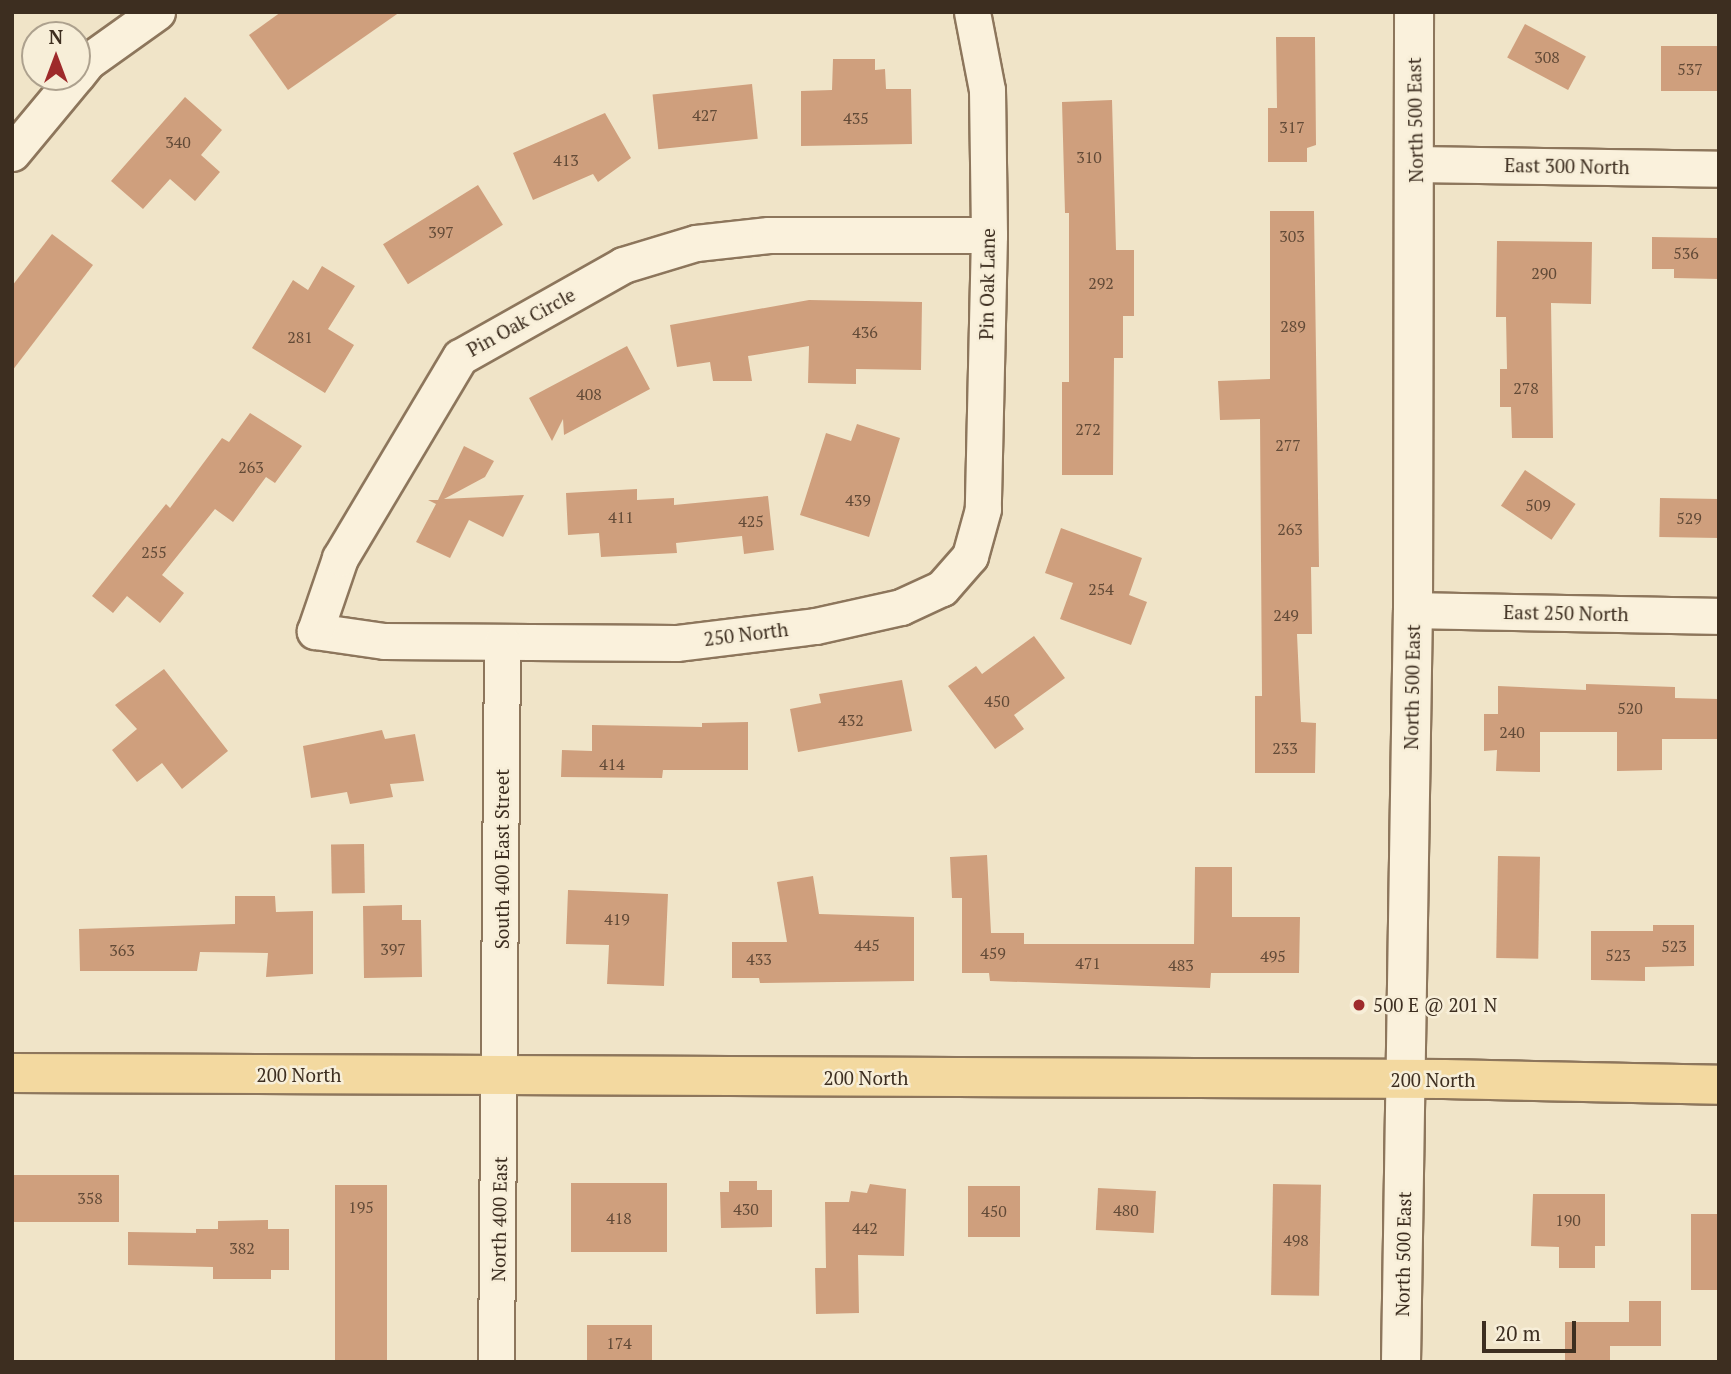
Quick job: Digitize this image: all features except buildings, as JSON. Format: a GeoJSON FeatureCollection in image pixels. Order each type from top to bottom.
{"type":"FeatureCollection","features":[{"type":"Feature","properties":{"kind":"main road","name":"200 North"},"geometry":{"type":"LineString","coordinates":[[12,1073],[1406,1079],[1719,1085]]}},
{"type":"Feature","properties":{"kind":"street"},"geometry":{"type":"LineString","coordinates":[[91,59],[157,12]]}},
{"type":"Feature","properties":{"kind":"street","name":"Pin Oak Lane"},"geometry":{"type":"LineString","coordinates":[[970,556],[983,509],[989,235],[987,90],[972,12]]}},
{"type":"Feature","properties":{"kind":"street","name":"North 500 East"},"geometry":{"type":"LineString","coordinates":[[1401,1362],[1413,610],[1416,164],[1414,12]]}},
{"type":"Feature","properties":{"kind":"street"},"geometry":{"type":"LineString","coordinates":[[12,153],[64,91]]}},
{"type":"Feature","properties":{"kind":"street","name":"East 300 North"},"geometry":{"type":"LineString","coordinates":[[1416,164],[1719,169]]}},
{"type":"Feature","properties":{"kind":"street","name":"Pin Oak Circle"},"geometry":{"type":"LineString","coordinates":[[502,642],[384,640],[315,631],[340,558],[460,357],[623,265],[696,243],[769,235],[989,235]]}},
{"type":"Feature","properties":{"kind":"street","name":"250 North"},"geometry":{"type":"LineString","coordinates":[[502,642],[676,643],[815,626],[901,607],[942,588],[970,556]]}},
{"type":"Feature","properties":{"kind":"street","name":"East 250 North"},"geometry":{"type":"LineString","coordinates":[[1413,610],[1719,616]]}},
{"type":"Feature","properties":{"kind":"street","name":"South 400 East Street"},"geometry":{"type":"LineString","coordinates":[[502,642],[502,1076]]}},
{"type":"Feature","properties":{"kind":"street","name":"North 400 East"},"geometry":{"type":"LineString","coordinates":[[496,1362],[502,1076]]}},
{"type":"Feature","properties":{"kind":"place","name":"500 E @ 201 N"},"geometry":{"type":"Point","coordinates":[1359,1005]}}]}
